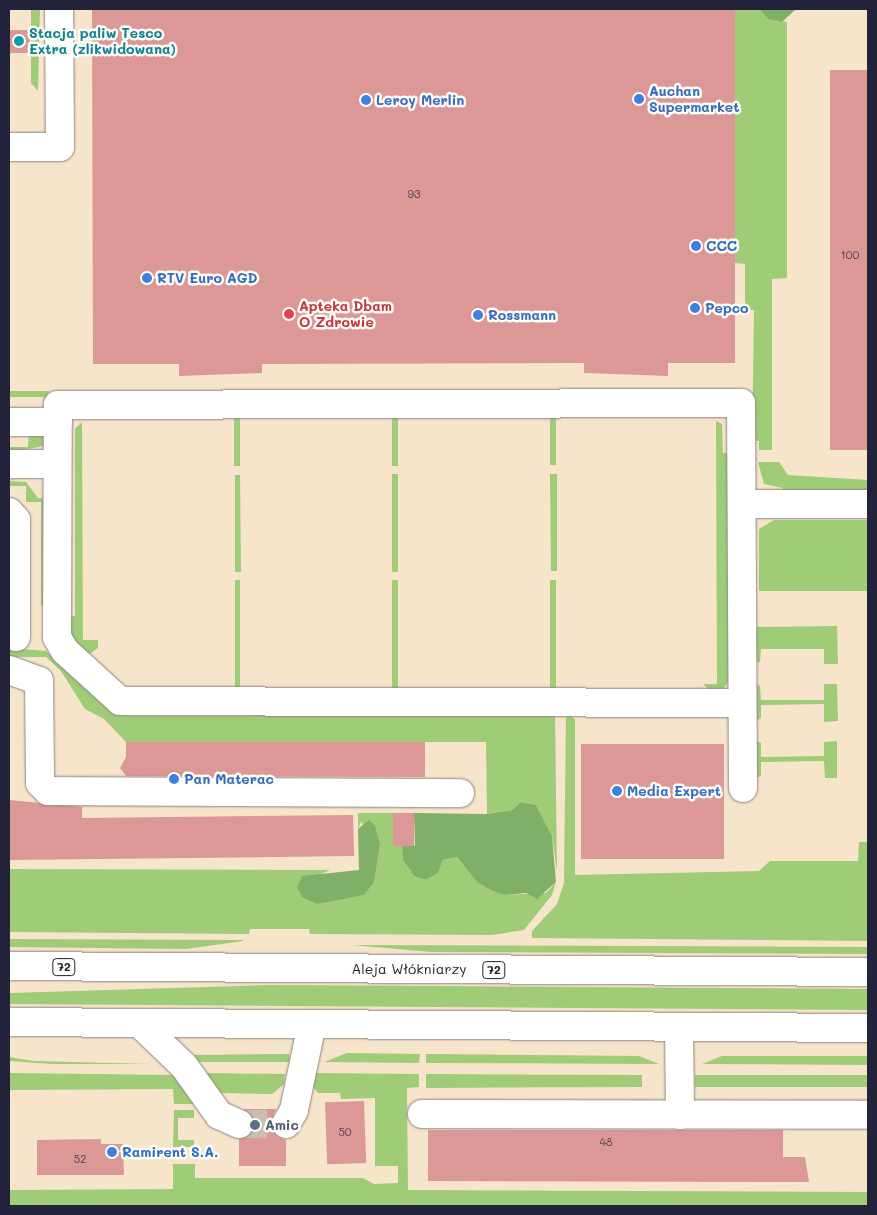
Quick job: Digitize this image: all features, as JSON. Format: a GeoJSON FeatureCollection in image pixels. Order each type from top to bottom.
{"type":"FeatureCollection","features":[{"type":"Feature","properties":{"kind":"main road"},"geometry":{"type":"LineString","coordinates":[[9,147],[60,147],[59,9]]}},
{"type":"Feature","properties":{"kind":"main road"},"geometry":{"type":"LineString","coordinates":[[9,422],[58,414],[741,403],[743,788]]}},
{"type":"Feature","properties":{"kind":"main road"},"geometry":{"type":"LineString","coordinates":[[58,414],[57,637],[65,651],[109,694],[134,704],[742,703]]}},
{"type":"Feature","properties":{"kind":"main road"},"geometry":{"type":"LineString","coordinates":[[9,464],[57,464]]}},
{"type":"Feature","properties":{"kind":"main road"},"geometry":{"type":"LineString","coordinates":[[742,504],[868,504]]}},
{"type":"Feature","properties":{"kind":"main road"},"geometry":{"type":"LineString","coordinates":[[9,512],[16,520],[12,637],[57,637]]}},
{"type":"Feature","properties":{"kind":"main road"},"geometry":{"type":"LineString","coordinates":[[9,670],[39,681],[40,782],[48,791],[460,793]]}},
{"type":"Feature","properties":{"kind":"main road","name":"Aleja Włókniarzy"},"geometry":{"type":"LineString","coordinates":[[9,966],[868,972]]}},
{"type":"Feature","properties":{"kind":"main road"},"geometry":{"type":"LineString","coordinates":[[9,1022],[868,1028]]}},
{"type":"Feature","properties":{"kind":"main road"},"geometry":{"type":"LineString","coordinates":[[139,1023],[184,1066],[219,1114],[239,1124]]}},
{"type":"Feature","properties":{"kind":"main road"},"geometry":{"type":"LineString","coordinates":[[286,1124],[294,1110],[312,1024]]}},
{"type":"Feature","properties":{"kind":"main road"},"geometry":{"type":"LineString","coordinates":[[679,1026],[680,1114]]}},
{"type":"Feature","properties":{"kind":"main road"},"geometry":{"type":"LineString","coordinates":[[422,1114],[868,1115]]}},
{"type":"Feature","properties":{"kind":"green space"},"geometry":{"type":"Polygon","coordinates":[[[31,9],[40,9],[38,91],[31,83],[31,9]]]}},
{"type":"Feature","properties":{"kind":"green space"},"geometry":{"type":"Polygon","coordinates":[[[735,9],[759,9],[768,19],[787,22],[787,278],[772,279],[772,450],[759,450],[759,441],[752,441],[754,310],[745,310],[745,264],[735,263],[735,9]]]}},
{"type":"Feature","properties":{"kind":"green space"},"geometry":{"type":"Polygon","coordinates":[[[759,9],[796,9],[782,22],[768,19],[759,9]]]}},
{"type":"Feature","properties":{"kind":"green space"},"geometry":{"type":"Polygon","coordinates":[[[9,391],[49,391],[44,413],[44,397],[9,397],[9,391]]]}},
{"type":"Feature","properties":{"kind":"green space"},"geometry":{"type":"Polygon","coordinates":[[[550,413],[556,413],[556,465],[550,465],[550,413]]]}},
{"type":"Feature","properties":{"kind":"green space"},"geometry":{"type":"Polygon","coordinates":[[[234,414],[240,414],[240,466],[234,466],[234,414]]]}},
{"type":"Feature","properties":{"kind":"green space"},"geometry":{"type":"Polygon","coordinates":[[[392,414],[398,414],[398,466],[392,466],[392,414]]]}},
{"type":"Feature","properties":{"kind":"green space"},"geometry":{"type":"Polygon","coordinates":[[[716,421],[722,424],[723,453],[729,453],[729,681],[723,689],[708,689],[703,684],[717,684],[716,421]]]}},
{"type":"Feature","properties":{"kind":"green space"},"geometry":{"type":"Polygon","coordinates":[[[82,422],[83,640],[98,640],[98,648],[88,655],[71,640],[68,616],[75,616],[75,429],[82,422]]]}},
{"type":"Feature","properties":{"kind":"green space"},"geometry":{"type":"Polygon","coordinates":[[[29,432],[44,432],[44,446],[9,452],[9,447],[28,447],[29,432]]]}},
{"type":"Feature","properties":{"kind":"green space"},"geometry":{"type":"Polygon","coordinates":[[[758,462],[779,462],[788,475],[868,480],[868,495],[783,494],[783,488],[764,484],[758,462]]]}},
{"type":"Feature","properties":{"kind":"green space"},"geometry":{"type":"Polygon","coordinates":[[[392,474],[398,474],[398,572],[392,572],[392,474]]]}},
{"type":"Feature","properties":{"kind":"green space"},"geometry":{"type":"Polygon","coordinates":[[[550,474],[557,474],[557,571],[551,571],[550,474]]]}},
{"type":"Feature","properties":{"kind":"green space"},"geometry":{"type":"Polygon","coordinates":[[[235,475],[240,475],[241,572],[235,572],[235,475]]]}},
{"type":"Feature","properties":{"kind":"green space"},"geometry":{"type":"Polygon","coordinates":[[[9,481],[26,482],[38,498],[45,498],[46,606],[41,606],[41,502],[26,502],[26,486],[9,486],[9,481]]]}},
{"type":"Feature","properties":{"kind":"green space"},"geometry":{"type":"Polygon","coordinates":[[[774,520],[868,520],[868,591],[759,591],[759,529],[774,520]]]}},
{"type":"Feature","properties":{"kind":"green space"},"geometry":{"type":"Polygon","coordinates":[[[235,580],[240,580],[240,692],[235,692],[235,580]]]}},
{"type":"Feature","properties":{"kind":"green space"},"geometry":{"type":"Polygon","coordinates":[[[392,580],[398,580],[398,692],[392,692],[392,580]]]}},
{"type":"Feature","properties":{"kind":"green space"},"geometry":{"type":"Polygon","coordinates":[[[550,580],[556,580],[556,692],[550,692],[550,580]]]}},
{"type":"Feature","properties":{"kind":"green space"},"geometry":{"type":"Polygon","coordinates":[[[837,626],[838,664],[824,664],[824,649],[761,649],[760,662],[755,663],[752,627],[837,626]]]}},
{"type":"Feature","properties":{"kind":"green space"},"geometry":{"type":"Polygon","coordinates":[[[9,648],[46,651],[98,700],[115,713],[129,716],[555,714],[557,872],[552,836],[536,805],[521,802],[512,810],[487,814],[486,742],[126,742],[104,719],[85,709],[61,671],[46,657],[9,657],[9,648]]]}},
{"type":"Feature","properties":{"kind":"green space"},"geometry":{"type":"Polygon","coordinates":[[[756,684],[760,686],[761,700],[824,700],[824,684],[837,684],[838,721],[824,722],[824,704],[761,705],[761,718],[756,721],[756,684]]]}},
{"type":"Feature","properties":{"kind":"green space"},"geometry":{"type":"Polygon","coordinates":[[[566,714],[575,719],[575,875],[759,871],[770,861],[858,861],[859,842],[868,842],[868,941],[532,938],[532,931],[557,904],[564,883],[566,714]]]}},
{"type":"Feature","properties":{"kind":"green space"},"geometry":{"type":"Polygon","coordinates":[[[756,741],[761,743],[761,757],[824,756],[824,742],[837,741],[837,778],[825,778],[824,761],[761,762],[761,776],[756,778],[756,741]]]}},
{"type":"Feature","properties":{"kind":"green space"},"geometry":{"type":"Polygon","coordinates":[[[521,802],[536,805],[552,836],[556,882],[537,899],[526,893],[505,895],[491,890],[476,881],[457,857],[443,860],[438,873],[426,880],[414,876],[403,860],[402,846],[415,846],[414,813],[487,814],[512,810],[521,802]]]}},
{"type":"Feature","properties":{"kind":"green space"},"geometry":{"type":"Polygon","coordinates":[[[358,813],[393,813],[393,846],[402,846],[403,860],[414,876],[426,880],[438,873],[443,860],[457,857],[476,881],[505,895],[546,893],[556,882],[552,895],[524,930],[492,935],[310,934],[309,929],[250,929],[249,934],[9,932],[9,869],[330,870],[319,875],[342,898],[364,895],[374,883],[380,845],[361,822],[358,829],[358,813]]]}},
{"type":"Feature","properties":{"kind":"green space"},"geometry":{"type":"Polygon","coordinates":[[[369,820],[375,826],[380,845],[374,883],[364,895],[317,904],[302,897],[297,887],[302,876],[359,870],[358,829],[369,820]]]}},
{"type":"Feature","properties":{"kind":"green space"},"geometry":{"type":"Polygon","coordinates":[[[9,939],[243,941],[186,949],[9,947],[9,939]]]}},
{"type":"Feature","properties":{"kind":"green space"},"geometry":{"type":"Polygon","coordinates":[[[352,945],[868,947],[868,954],[431,952],[352,945]]]}},
{"type":"Feature","properties":{"kind":"green space"},"geometry":{"type":"Polygon","coordinates":[[[269,985],[868,989],[868,1010],[9,1004],[9,993],[269,985]]]}},
{"type":"Feature","properties":{"kind":"green space"},"geometry":{"type":"Polygon","coordinates":[[[347,1053],[420,1054],[419,1063],[324,1062],[347,1053]]]}},
{"type":"Feature","properties":{"kind":"green space"},"geometry":{"type":"Polygon","coordinates":[[[289,1054],[290,1062],[197,1062],[192,1055],[289,1054]]]}},
{"type":"Feature","properties":{"kind":"green space"},"geometry":{"type":"Polygon","coordinates":[[[426,1054],[639,1056],[659,1064],[426,1063],[426,1054]]]}},
{"type":"Feature","properties":{"kind":"green space"},"geometry":{"type":"Polygon","coordinates":[[[722,1056],[868,1056],[868,1065],[702,1064],[722,1056]]]}},
{"type":"Feature","properties":{"kind":"green space"},"geometry":{"type":"Polygon","coordinates":[[[9,1057],[34,1061],[152,1064],[52,1064],[9,1061],[9,1057]]]}},
{"type":"Feature","properties":{"kind":"green space"},"geometry":{"type":"Polygon","coordinates":[[[9,1073],[175,1075],[194,1104],[174,1104],[173,1089],[9,1090],[9,1073]]]}},
{"type":"Feature","properties":{"kind":"green space"},"geometry":{"type":"Polygon","coordinates":[[[206,1073],[285,1074],[284,1084],[272,1094],[221,1093],[206,1073]]]}},
{"type":"Feature","properties":{"kind":"green space"},"geometry":{"type":"Polygon","coordinates":[[[313,1073],[419,1074],[419,1087],[407,1088],[408,1190],[868,1192],[868,1206],[9,1206],[9,1190],[173,1189],[173,1164],[195,1164],[195,1178],[363,1178],[374,1184],[398,1183],[398,1166],[375,1166],[375,1098],[341,1099],[340,1093],[318,1093],[309,1082],[313,1073]]]}},
{"type":"Feature","properties":{"kind":"green space"},"geometry":{"type":"Polygon","coordinates":[[[426,1074],[642,1075],[642,1087],[426,1088],[426,1074]]]}},
{"type":"Feature","properties":{"kind":"green space"},"geometry":{"type":"Polygon","coordinates":[[[695,1075],[868,1075],[868,1087],[695,1087],[695,1075]]]}},
{"type":"Feature","properties":{"kind":"green space"},"geometry":{"type":"Polygon","coordinates":[[[174,1110],[194,1110],[194,1118],[178,1118],[178,1140],[194,1140],[194,1147],[173,1147],[174,1110]]]}},
{"type":"Feature","properties":{"kind":"building"},"geometry":{"type":"Polygon","coordinates":[[[92,9],[735,9],[735,363],[668,363],[668,376],[584,373],[584,363],[262,364],[262,373],[179,376],[179,364],[93,364],[92,9]]]}},
{"type":"Feature","properties":{"kind":"building","name":"Stacja paliw Tesco Extra (zlikwidowana)"},"geometry":{"type":"Polygon","coordinates":[[[9,30],[30,30],[30,53],[9,53],[9,30]]]}},
{"type":"Feature","properties":{"kind":"building"},"geometry":{"type":"Polygon","coordinates":[[[830,70],[868,70],[868,450],[830,450],[830,70]]]}},
{"type":"Feature","properties":{"kind":"building"},"geometry":{"type":"Polygon","coordinates":[[[126,742],[425,742],[425,777],[126,776],[120,768],[126,757],[126,742]]]}},
{"type":"Feature","properties":{"kind":"building"},"geometry":{"type":"Polygon","coordinates":[[[581,744],[724,744],[724,859],[581,859],[581,744]]]}},
{"type":"Feature","properties":{"kind":"building"},"geometry":{"type":"Polygon","coordinates":[[[9,800],[82,807],[82,818],[353,815],[354,856],[9,860],[9,800]]]}},
{"type":"Feature","properties":{"kind":"building"},"geometry":{"type":"Polygon","coordinates":[[[393,813],[414,813],[414,846],[393,846],[393,813]]]}},
{"type":"Feature","properties":{"kind":"building"},"geometry":{"type":"Polygon","coordinates":[[[364,1101],[366,1163],[327,1164],[325,1102],[364,1101]]]}},
{"type":"Feature","properties":{"kind":"building"},"geometry":{"type":"Polygon","coordinates":[[[244,1109],[276,1109],[270,1125],[278,1137],[286,1140],[286,1166],[239,1166],[239,1139],[248,1136],[255,1123],[244,1109]]]}},
{"type":"Feature","properties":{"kind":"building"},"geometry":{"type":"Polygon","coordinates":[[[428,1130],[783,1130],[783,1157],[805,1157],[809,1182],[428,1181],[428,1130]]]}},
{"type":"Feature","properties":{"kind":"building"},"geometry":{"type":"Polygon","coordinates":[[[101,1139],[101,1144],[123,1144],[124,1175],[37,1175],[37,1140],[101,1139]]]}},
{"type":"Feature","properties":{"kind":"tunnel"},"geometry":{"type":"LineString","coordinates":[[239,1124],[286,1124]]}},
{"type":"Feature","properties":{"kind":"place","name":"Stacja paliw Tesco Extra (zlikwidowana)"},"geometry":{"type":"Point","coordinates":[19,41]}},
{"type":"Feature","properties":{"kind":"place","name":"Auchan Supermarket"},"geometry":{"type":"Point","coordinates":[639,99]}},
{"type":"Feature","properties":{"kind":"place","name":"Leroy Merlin"},"geometry":{"type":"Point","coordinates":[366,100]}},
{"type":"Feature","properties":{"kind":"place","name":"CCC"},"geometry":{"type":"Point","coordinates":[696,246]}},
{"type":"Feature","properties":{"kind":"place","name":"RTV Euro AGD"},"geometry":{"type":"Point","coordinates":[147,278]}},
{"type":"Feature","properties":{"kind":"place","name":"Pepco"},"geometry":{"type":"Point","coordinates":[695,308]}},
{"type":"Feature","properties":{"kind":"place","name":"Apteka Dbam O Zdrowie"},"geometry":{"type":"Point","coordinates":[289,314]}},
{"type":"Feature","properties":{"kind":"place","name":"Rossmann"},"geometry":{"type":"Point","coordinates":[478,315]}},
{"type":"Feature","properties":{"kind":"place","name":"Pan Materac"},"geometry":{"type":"Point","coordinates":[174,779]}},
{"type":"Feature","properties":{"kind":"place","name":"Media Expert"},"geometry":{"type":"Point","coordinates":[617,791]}},
{"type":"Feature","properties":{"kind":"place","name":"Amic"},"geometry":{"type":"Point","coordinates":[255,1125]}},
{"type":"Feature","properties":{"kind":"place","name":"Ramirent S.A."},"geometry":{"type":"Point","coordinates":[112,1152]}}]}
